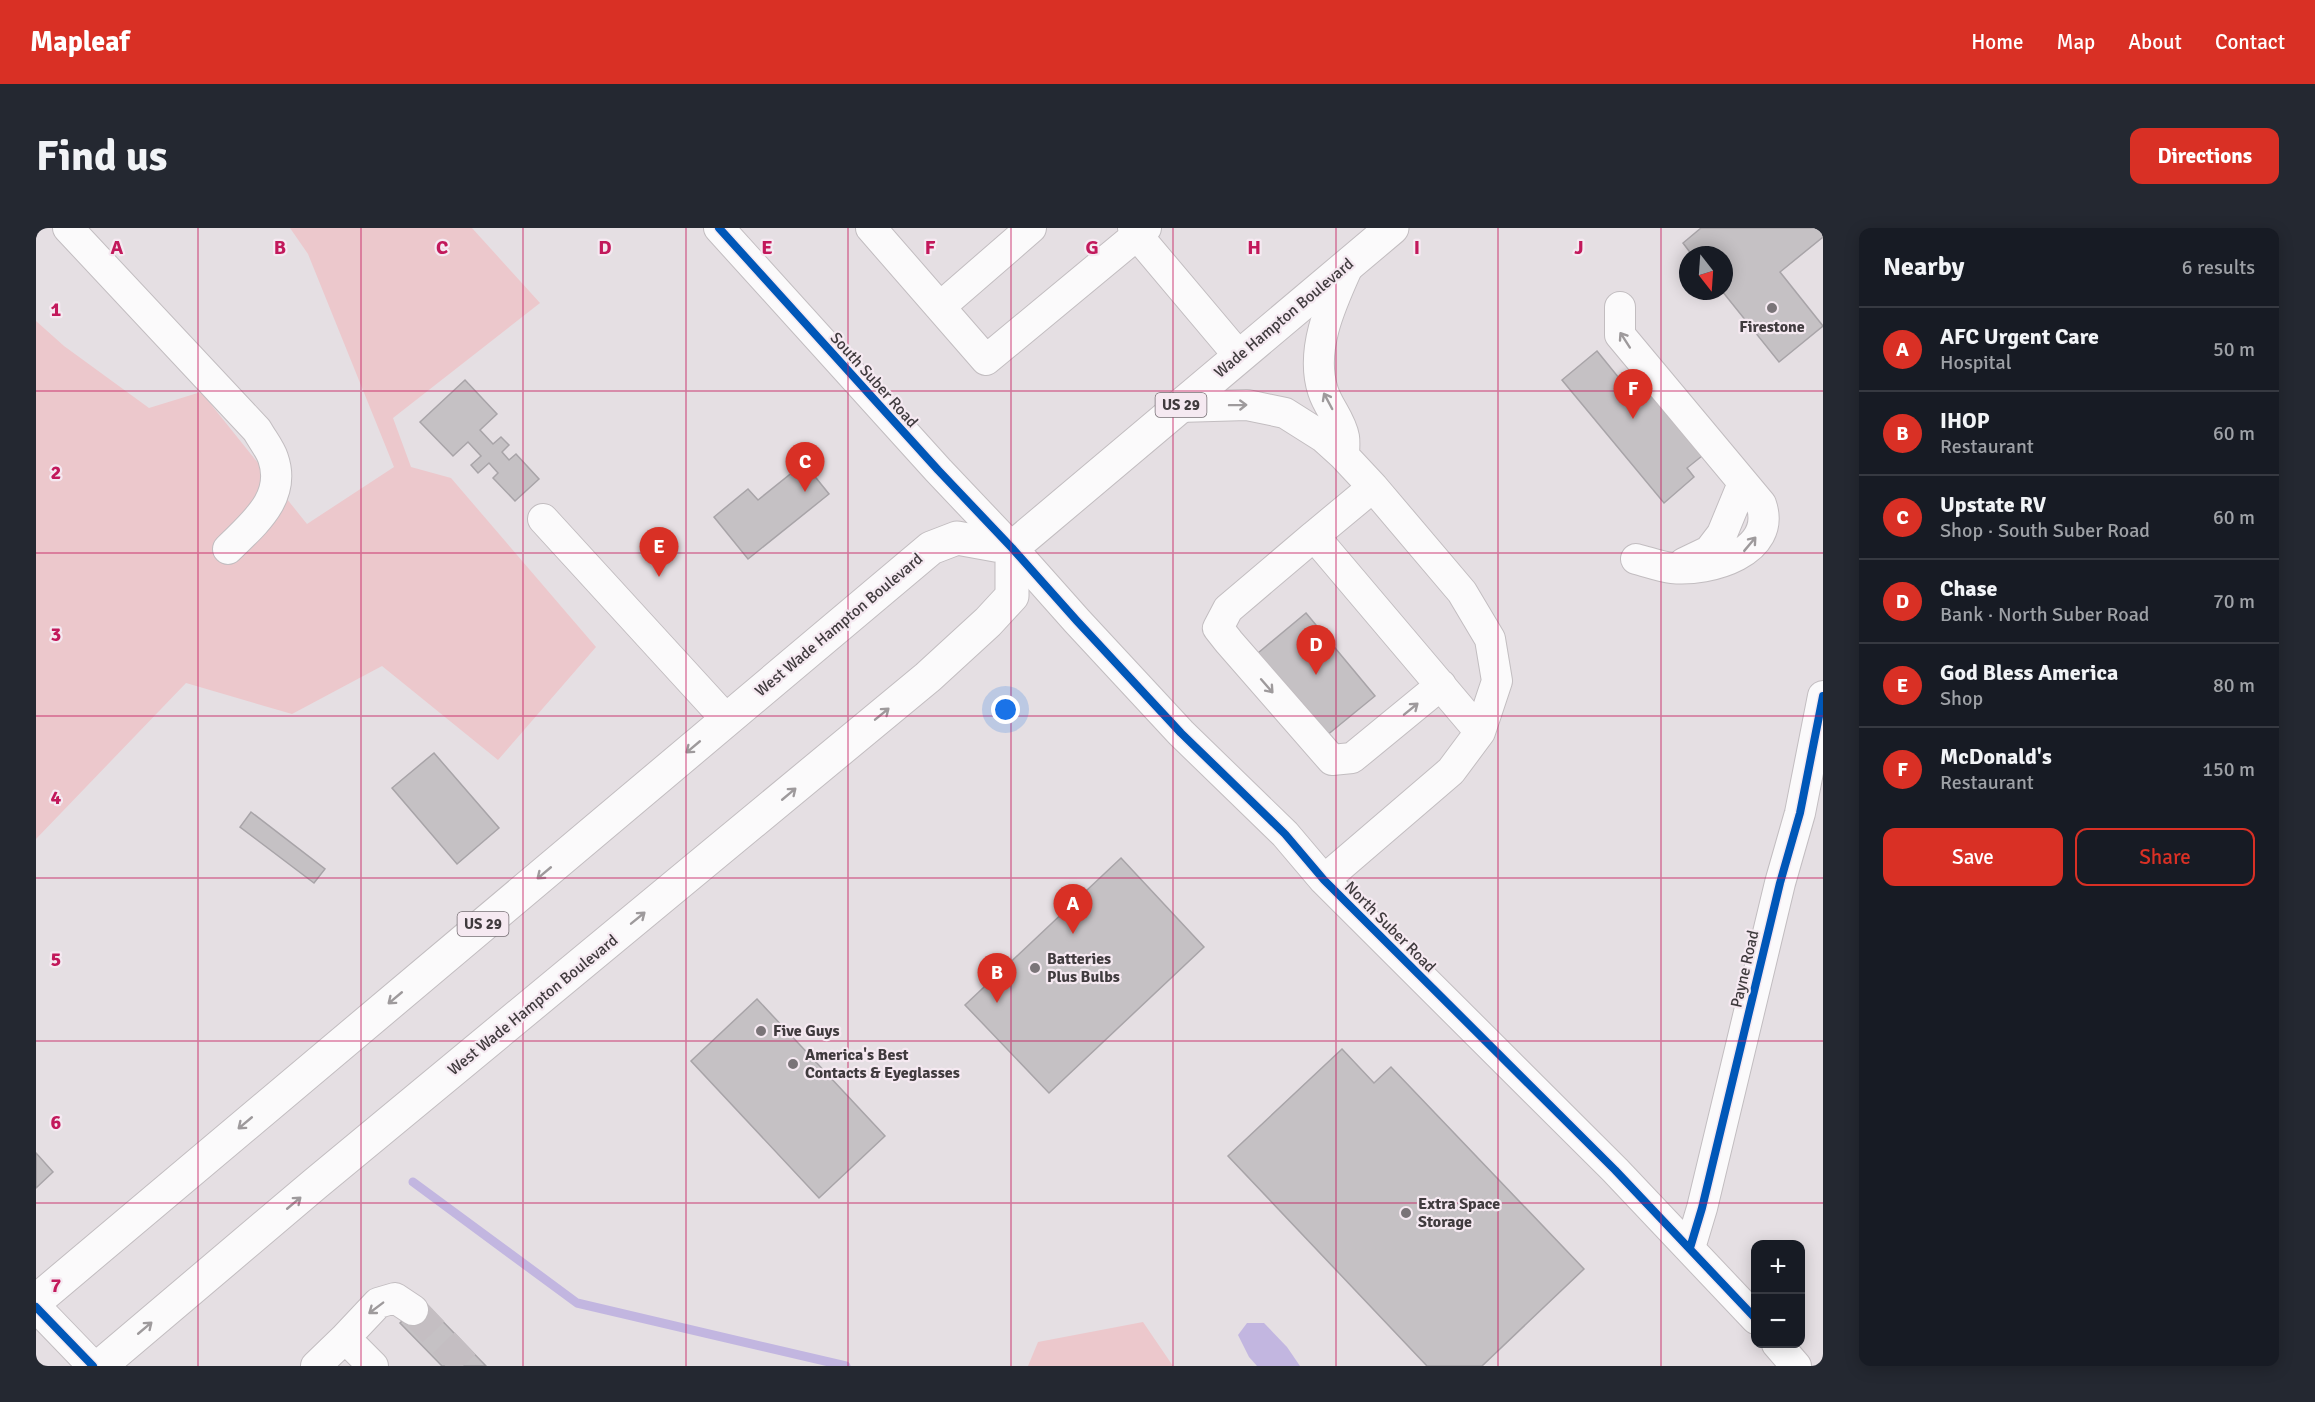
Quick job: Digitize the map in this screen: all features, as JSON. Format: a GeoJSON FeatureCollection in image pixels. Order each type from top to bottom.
{"type":"FeatureCollection","features":[{"type":"Feature","properties":{"kind":"main road","name":"Wade Hampton Boulevard"},"geometry":{"type":"LineString","coordinates":[[1012,548],[1392,228]]}},
{"type":"Feature","properties":{"kind":"main road","name":"West Wade Hampton Boulevard"},"geometry":{"type":"LineString","coordinates":[[36,1301],[931,548],[957,538],[1012,548],[1012,596],[988,622],[928,677],[315,1184],[100,1366]]}},
{"type":"Feature","properties":{"kind":"street"},"geometry":{"type":"LineString","coordinates":[[68,228],[257,430],[273,459],[277,486],[266,511],[228,549]]}},
{"type":"Feature","properties":{"kind":"street","name":"South Suber Road"},"geometry":{"type":"LineString","coordinates":[[719,228],[938,470],[1012,548]]}},
{"type":"Feature","properties":{"kind":"street"},"geometry":{"type":"LineString","coordinates":[[871,228],[986,360],[1139,230],[1239,356]]}},
{"type":"Feature","properties":{"kind":"street"},"geometry":{"type":"LineString","coordinates":[[940,307],[1031,228]]}},
{"type":"Feature","properties":{"kind":"street"},"geometry":{"type":"LineString","coordinates":[[1344,456],[1345,438],[1323,391],[1319,363],[1323,335],[1334,299],[1350,262]]}},
{"type":"Feature","properties":{"kind":"street"},"geometry":{"type":"LineString","coordinates":[[1620,307],[1620,335],[1761,504],[1764,513],[1762,527],[1751,546],[1735,558],[1710,565],[1673,568],[1636,559]]}},
{"type":"Feature","properties":{"kind":"street"},"geometry":{"type":"LineString","coordinates":[[1179,407],[1247,405],[1285,413],[1323,437],[1373,487],[1462,592],[1490,639],[1497,681],[1480,732],[1451,771],[1324,880]]}},
{"type":"Feature","properties":{"kind":"street"},"geometry":{"type":"LineString","coordinates":[[1373,487],[1228,609],[1218,628],[1332,760],[1352,758],[1441,685]]}},
{"type":"Feature","properties":{"kind":"street"},"geometry":{"type":"LineString","coordinates":[[543,519],[726,719]]}},
{"type":"Feature","properties":{"kind":"street"},"geometry":{"type":"LineString","coordinates":[[1314,536],[1480,732]]}},
{"type":"Feature","properties":{"kind":"street","name":"North Suber Road"},"geometry":{"type":"LineString","coordinates":[[1012,548],[1173,724],[1286,834],[1324,880],[1615,1170],[1751,1315]]}},
{"type":"Feature","properties":{"kind":"street","name":"Payne Road"},"geometry":{"type":"LineString","coordinates":[[1689,1248],[1702,1208],[1780,883],[1811,815],[1823,696]]}},
{"type":"Feature","properties":{"kind":"street"},"geometry":{"type":"LineString","coordinates":[[316,1366],[378,1303],[395,1298],[414,1310]]}},
{"type":"Feature","properties":{"kind":"street"},"geometry":{"type":"LineString","coordinates":[[36,1307],[93,1366]]}},
{"type":"Feature","properties":{"kind":"street"},"geometry":{"type":"LineString","coordinates":[[345,1338],[373,1366]]}},
{"type":"Feature","properties":{"kind":"street"},"geometry":{"type":"LineString","coordinates":[[1780,1348],[1796,1366]]}},
{"type":"Feature","properties":{"kind":"shaded area"},"geometry":{"type":"Polygon","coordinates":[[[290,228],[472,228],[540,303],[393,418],[411,467],[451,478],[596,647],[498,760],[382,666],[292,714],[186,683],[36,839],[36,321],[64,346],[149,408],[201,392],[307,524],[394,467],[308,254],[290,228]]]}},
{"type":"Feature","properties":{"kind":"shaded area"},"geometry":{"type":"Polygon","coordinates":[[[1143,1322],[1173,1366],[1028,1366],[1038,1342],[1143,1322]]]}},
{"type":"Feature","properties":{"kind":"shaded area"},"geometry":{"type":"Polygon","coordinates":[[[1247,1323],[1264,1323],[1287,1347],[1300,1366],[1257,1366],[1249,1357],[1238,1335],[1247,1323]]]}},
{"type":"Feature","properties":{"kind":"building","name":"Firestone"},"geometry":{"type":"Polygon","coordinates":[[[1701,228],[1823,228],[1823,237],[1780,272],[1823,326],[1779,362],[1729,300],[1733,300],[1733,246],[1685,246],[1683,243],[1701,228]]]}},
{"type":"Feature","properties":{"kind":"building"},"geometry":{"type":"Polygon","coordinates":[[[1597,351],[1623,383],[1635,373],[1702,456],[1687,468],[1694,477],[1664,503],[1562,380],[1597,351]]]}},
{"type":"Feature","properties":{"kind":"building"},"geometry":{"type":"Polygon","coordinates":[[[465,380],[497,414],[480,430],[493,444],[501,437],[509,445],[502,452],[509,460],[516,454],[539,479],[515,501],[493,478],[498,473],[489,463],[478,473],[471,465],[481,456],[468,442],[453,456],[420,422],[465,380]]]}},
{"type":"Feature","properties":{"kind":"building"},"geometry":{"type":"Polygon","coordinates":[[[804,463],[829,494],[748,559],[714,517],[748,489],[758,500],[804,463]]]}},
{"type":"Feature","properties":{"kind":"building"},"geometry":{"type":"Polygon","coordinates":[[[1306,613],[1375,696],[1326,736],[1258,653],[1306,613]]]}},
{"type":"Feature","properties":{"kind":"building"},"geometry":{"type":"Polygon","coordinates":[[[434,753],[499,828],[457,864],[392,788],[434,753]]]}},
{"type":"Feature","properties":{"kind":"building"},"geometry":{"type":"Polygon","coordinates":[[[251,812],[325,869],[314,883],[240,827],[251,812]]]}},
{"type":"Feature","properties":{"kind":"building"},"geometry":{"type":"Polygon","coordinates":[[[1121,858],[1204,947],[1049,1093],[965,1005],[1121,858]]]}},
{"type":"Feature","properties":{"kind":"building"},"geometry":{"type":"Polygon","coordinates":[[[757,999],[885,1136],[819,1198],[691,1061],[757,999]]]}},
{"type":"Feature","properties":{"kind":"building","name":"Extra Space Storage"},"geometry":{"type":"Polygon","coordinates":[[[1342,1049],[1374,1083],[1391,1067],[1584,1269],[1482,1366],[1427,1366],[1228,1156],[1342,1049]]]}},
{"type":"Feature","properties":{"kind":"building"},"geometry":{"type":"Polygon","coordinates":[[[36,1153],[53,1172],[36,1188],[36,1153]]]}},
{"type":"Feature","properties":{"kind":"building"},"geometry":{"type":"Polygon","coordinates":[[[423,1301],[486,1366],[442,1366],[400,1323],[423,1301]]]}},
{"type":"Feature","properties":{"kind":"waterway"},"geometry":{"type":"LineString","coordinates":[[413,1182],[577,1303],[846,1366]]}},
{"type":"Feature","properties":{"kind":"tunnel"},"geometry":{"type":"LineString","coordinates":[[413,1310],[466,1366]]}},
{"type":"Feature","properties":{"kind":"cycle path"},"geometry":{"type":"LineString","coordinates":[[719,228],[1181,733],[1285,834],[1324,880],[1615,1170],[1751,1314]]}},
{"type":"Feature","properties":{"kind":"cycle path"},"geometry":{"type":"LineString","coordinates":[[1690,1248],[1702,1208],[1780,883],[1800,813],[1823,696]]}},
{"type":"Feature","properties":{"kind":"cycle path"},"geometry":{"type":"LineString","coordinates":[[36,1307],[93,1366]]}},
{"type":"Feature","properties":{"kind":"place","name":"Firestone"},"geometry":{"type":"Point","coordinates":[1772,308]}},
{"type":"Feature","properties":{"kind":"place","name":"McDonald's"},"geometry":{"type":"Point","coordinates":[1633,419]}},
{"type":"Feature","properties":{"kind":"place","name":"Upstate RV"},"geometry":{"type":"Point","coordinates":[805,492]}},
{"type":"Feature","properties":{"kind":"place","name":"God Bless America"},"geometry":{"type":"Point","coordinates":[659,577]}},
{"type":"Feature","properties":{"kind":"place","name":"Chase"},"geometry":{"type":"Point","coordinates":[1316,675]}},
{"type":"Feature","properties":{"kind":"place","name":"AFC Urgent Care"},"geometry":{"type":"Point","coordinates":[1073,934]}},
{"type":"Feature","properties":{"kind":"place","name":"Batteries Plus Bulbs"},"geometry":{"type":"Point","coordinates":[1035,968]}},
{"type":"Feature","properties":{"kind":"place","name":"IHOP"},"geometry":{"type":"Point","coordinates":[997,1003]}},
{"type":"Feature","properties":{"kind":"place","name":"Five Guys"},"geometry":{"type":"Point","coordinates":[761,1031]}},
{"type":"Feature","properties":{"kind":"place","name":"America's Best Contacts & Eyeglasses"},"geometry":{"type":"Point","coordinates":[793,1064]}},
{"type":"Feature","properties":{"kind":"place","name":"Extra Space Storage"},"geometry":{"type":"Point","coordinates":[1406,1213]}}]}
